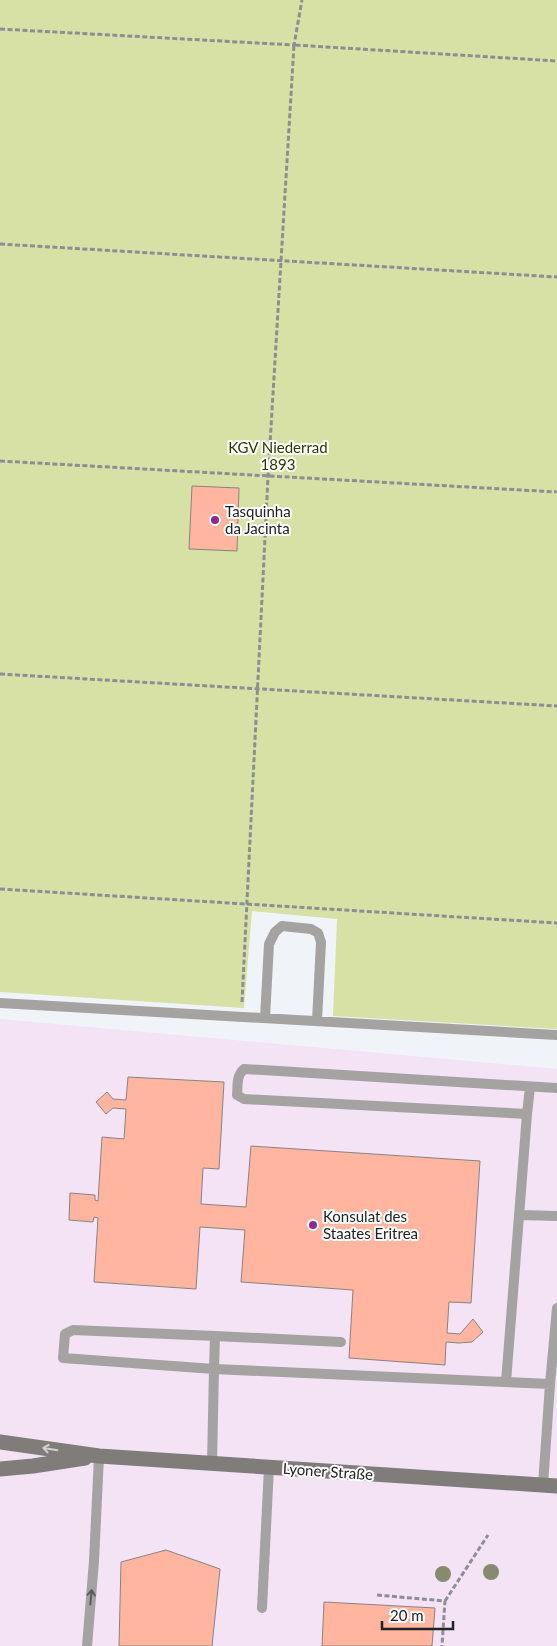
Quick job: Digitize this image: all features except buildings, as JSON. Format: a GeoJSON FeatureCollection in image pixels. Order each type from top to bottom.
{"type":"FeatureCollection","features":[{"type":"Feature","properties":{"kind":"main road","name":"Lyoner Straße"},"geometry":{"type":"LineString","coordinates":[[0,1442],[99,1456],[550,1486]]}},
{"type":"Feature","properties":{"kind":"main road","name":"Lyoner Straße"},"geometry":{"type":"LineString","coordinates":[[0,1469],[99,1456]]}},
{"type":"Feature","properties":{"kind":"lane"},"geometry":{"type":"LineString","coordinates":[[265,1018],[269,944],[274,932],[282,926],[312,929],[318,933],[321,942],[316,1021]]}},
{"type":"Feature","properties":{"kind":"lane"},"geometry":{"type":"LineString","coordinates":[[0,1004],[557,1035]]}},
{"type":"Feature","properties":{"kind":"lane"},"geometry":{"type":"LineString","coordinates":[[527,1114],[244,1098],[237,1095],[238,1078],[240,1072],[244,1069],[557,1088]]}},
{"type":"Feature","properties":{"kind":"lane"},"geometry":{"type":"LineString","coordinates":[[506,1382],[530,1087]]}},
{"type":"Feature","properties":{"kind":"lane"},"geometry":{"type":"LineString","coordinates":[[519,1215],[557,1216]]}},
{"type":"Feature","properties":{"kind":"lane"},"geometry":{"type":"LineString","coordinates":[[550,1486],[550,1384],[557,1308]]}},
{"type":"Feature","properties":{"kind":"lane"},"geometry":{"type":"LineString","coordinates":[[341,1342],[73,1330],[65,1334],[63,1358],[214,1369],[550,1384]]}},
{"type":"Feature","properties":{"kind":"lane"},"geometry":{"type":"LineString","coordinates":[[212,1464],[215,1336]]}},
{"type":"Feature","properties":{"kind":"lane"},"geometry":{"type":"LineString","coordinates":[[87,1646],[94,1561],[99,1456]]}},
{"type":"Feature","properties":{"kind":"lane"},"geometry":{"type":"LineString","coordinates":[[262,1608],[269,1467]]}},
{"type":"Feature","properties":{"kind":"path"},"geometry":{"type":"LineString","coordinates":[[242,1017],[268,477],[294,45],[302,0]]}},
{"type":"Feature","properties":{"kind":"path"},"geometry":{"type":"LineString","coordinates":[[0,29],[557,61]]}},
{"type":"Feature","properties":{"kind":"path"},"geometry":{"type":"LineString","coordinates":[[0,244],[557,277]]}},
{"type":"Feature","properties":{"kind":"path"},"geometry":{"type":"LineString","coordinates":[[0,461],[557,492]]}},
{"type":"Feature","properties":{"kind":"path"},"geometry":{"type":"LineString","coordinates":[[0,674],[557,706]]}},
{"type":"Feature","properties":{"kind":"path"},"geometry":{"type":"LineString","coordinates":[[0,890],[557,922]]}},
{"type":"Feature","properties":{"kind":"path"},"geometry":{"type":"LineString","coordinates":[[442,1646],[445,1601],[488,1535]]}},
{"type":"Feature","properties":{"kind":"path"},"geometry":{"type":"LineString","coordinates":[[377,1595],[445,1601]]}},
{"type":"Feature","properties":{"kind":"shaded area"},"geometry":{"type":"Polygon","coordinates":[[[0,1019],[557,1069],[557,1646],[0,1646],[0,1019]]]}},
{"type":"Feature","properties":{"kind":"green space","name":"KGV Niederrad 1893"},"geometry":{"type":"Polygon","coordinates":[[[0,0],[557,0],[557,1029],[333,1016],[337,919],[252,911],[244,1008],[0,992],[0,0]]]}},
{"type":"Feature","properties":{"kind":"place","name":"Tasquinha da Jacinta"},"geometry":{"type":"Point","coordinates":[215,520]}},
{"type":"Feature","properties":{"kind":"place","name":"Konsulat des Staates Eritrea"},"geometry":{"type":"Point","coordinates":[313,1225]}}]}
